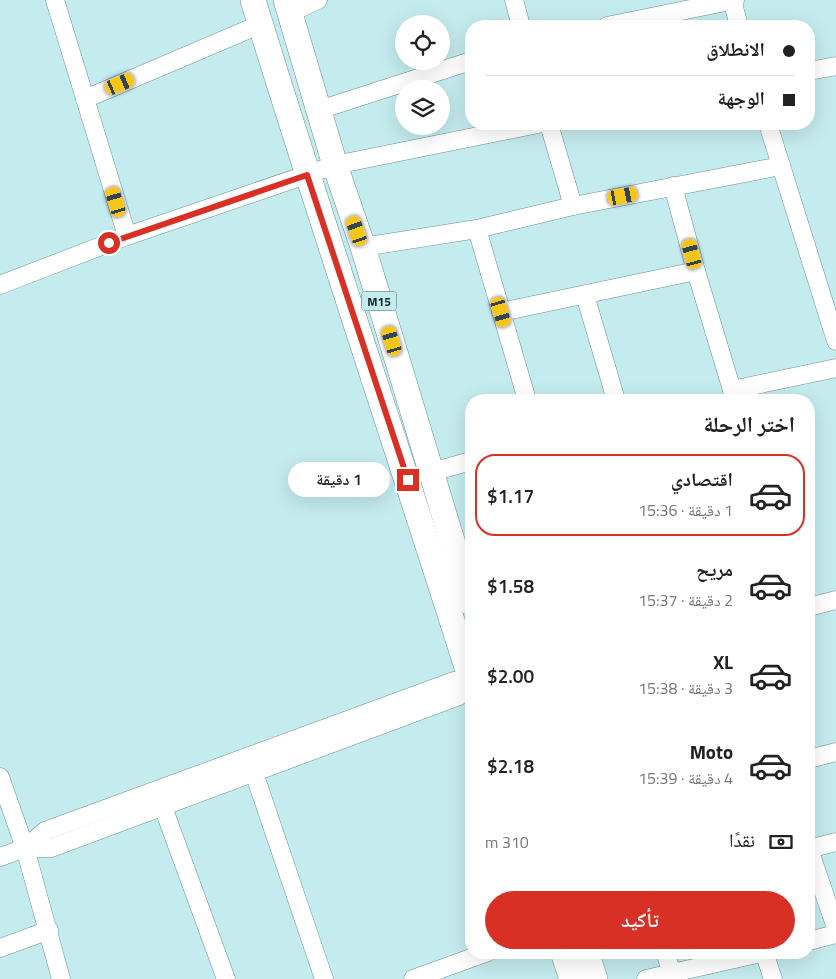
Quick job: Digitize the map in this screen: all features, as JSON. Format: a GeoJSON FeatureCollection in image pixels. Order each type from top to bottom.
{"type":"FeatureCollection","features":[{"type":"Feature","properties":{"kind":"highway","name":"M15"},"geometry":{"type":"LineString","coordinates":[[253,0],[307,175],[391,426],[465,663]]}},
{"type":"Feature","properties":{"kind":"highway","name":"M15"},"geometry":{"type":"LineString","coordinates":[[288,6],[335,165],[363,248],[465,583]]}},
{"type":"Feature","properties":{"kind":"highway"},"geometry":{"type":"LineString","coordinates":[[566,959],[572,979]]}},
{"type":"Feature","properties":{"kind":"highway"},"geometry":{"type":"LineString","coordinates":[[588,959],[595,979]]}},
{"type":"Feature","properties":{"kind":"street"},"geometry":{"type":"LineString","coordinates":[[55,0],[127,236]]}},
{"type":"Feature","properties":{"kind":"street"},"geometry":{"type":"LineString","coordinates":[[288,6],[318,0]]}},
{"type":"Feature","properties":{"kind":"street"},"geometry":{"type":"LineString","coordinates":[[514,0],[519,20]]}},
{"type":"Feature","properties":{"kind":"street"},"geometry":{"type":"LineString","coordinates":[[637,20],[733,0],[738,20]]}},
{"type":"Feature","properties":{"kind":"street"},"geometry":{"type":"LineString","coordinates":[[85,99],[261,24]]}},
{"type":"Feature","properties":{"kind":"street"},"geometry":{"type":"LineString","coordinates":[[319,110],[465,63]]}},
{"type":"Feature","properties":{"kind":"street"},"geometry":{"type":"LineString","coordinates":[[815,69],[836,66]]}},
{"type":"Feature","properties":{"kind":"street"},"geometry":{"type":"LineString","coordinates":[[0,285],[127,236],[335,165],[508,130]]}},
{"type":"Feature","properties":{"kind":"street"},"geometry":{"type":"LineString","coordinates":[[551,130],[573,206]]}},
{"type":"Feature","properties":{"kind":"street"},"geometry":{"type":"LineString","coordinates":[[770,130],[836,340]]}},
{"type":"Feature","properties":{"kind":"street"},"geometry":{"type":"LineString","coordinates":[[363,248],[477,229],[573,206],[781,166]]}},
{"type":"Feature","properties":{"kind":"street"},"geometry":{"type":"LineString","coordinates":[[673,186],[733,394]]}},
{"type":"Feature","properties":{"kind":"street"},"geometry":{"type":"LineString","coordinates":[[477,229],[525,394]]}},
{"type":"Feature","properties":{"kind":"street"},"geometry":{"type":"LineString","coordinates":[[501,312],[696,271]]}},
{"type":"Feature","properties":{"kind":"street"},"geometry":{"type":"LineString","coordinates":[[585,295],[614,394]]}},
{"type":"Feature","properties":{"kind":"street"},"geometry":{"type":"LineString","coordinates":[[737,394],[836,368]]}},
{"type":"Feature","properties":{"kind":"street"},"geometry":{"type":"LineString","coordinates":[[432,472],[465,462]]}},
{"type":"Feature","properties":{"kind":"street"},"geometry":{"type":"LineString","coordinates":[[815,605],[836,600]]}},
{"type":"Feature","properties":{"kind":"street"},"geometry":{"type":"LineString","coordinates":[[0,857],[26,848],[51,848],[163,807],[251,764],[454,681],[465,682]]}},
{"type":"Feature","properties":{"kind":"street"},"geometry":{"type":"LineString","coordinates":[[815,757],[836,752]]}},
{"type":"Feature","properties":{"kind":"street"},"geometry":{"type":"LineString","coordinates":[[26,848],[45,831],[251,764]]}},
{"type":"Feature","properties":{"kind":"street"},"geometry":{"type":"LineString","coordinates":[[251,764],[324,979]]}},
{"type":"Feature","properties":{"kind":"street"},"geometry":{"type":"LineString","coordinates":[[0,777],[26,848],[61,979]]}},
{"type":"Feature","properties":{"kind":"street"},"geometry":{"type":"LineString","coordinates":[[163,807],[226,979]]}},
{"type":"Feature","properties":{"kind":"street"},"geometry":{"type":"LineString","coordinates":[[815,847],[836,842]]}},
{"type":"Feature","properties":{"kind":"street"},"geometry":{"type":"LineString","coordinates":[[815,867],[836,928]]}},
{"type":"Feature","properties":{"kind":"street"},"geometry":{"type":"LineString","coordinates":[[0,948],[49,930]]}},
{"type":"Feature","properties":{"kind":"street"},"geometry":{"type":"LineString","coordinates":[[815,939],[836,934]]}},
{"type":"Feature","properties":{"kind":"street"},"geometry":{"type":"LineString","coordinates":[[413,979],[469,959]]}},
{"type":"Feature","properties":{"kind":"street"},"geometry":{"type":"LineString","coordinates":[[667,959],[673,976]]}},
{"type":"Feature","properties":{"kind":"street"},"geometry":{"type":"LineString","coordinates":[[646,979],[673,976],[740,959]]}},
{"type":"Feature","properties":{"kind":"street"},"geometry":{"type":"LineString","coordinates":[[766,959],[773,979]]}},
{"type":"Feature","properties":{"kind":"route"},"geometry":{"type":"LineString","coordinates":[[109,243],[307,175],[408,480]]}}]}
